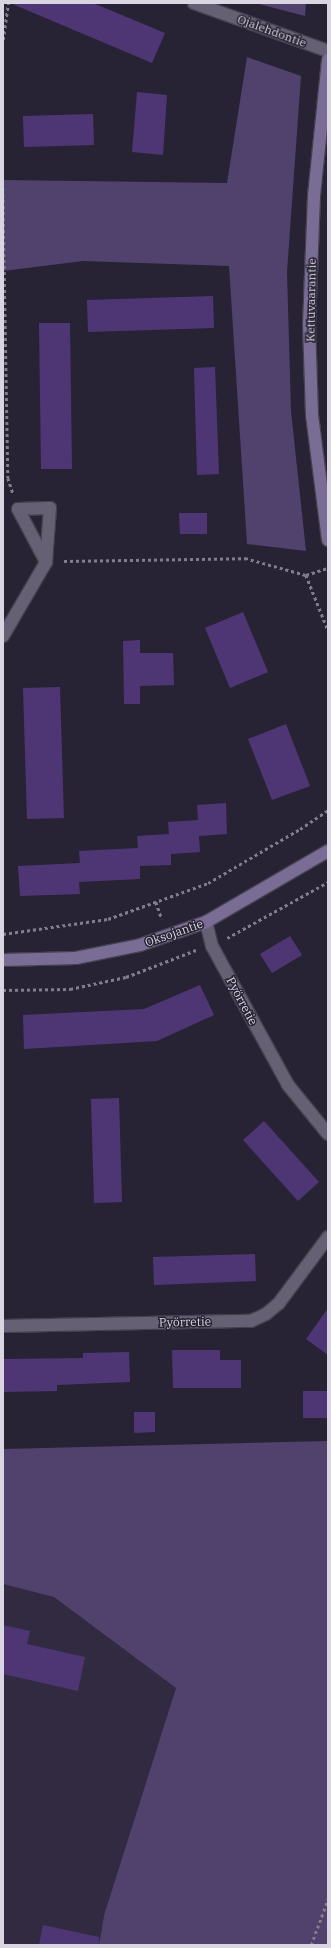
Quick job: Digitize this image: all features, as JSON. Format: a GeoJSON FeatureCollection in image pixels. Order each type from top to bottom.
{"type":"FeatureCollection","features":[{"type":"Feature","properties":{"kind":"street","name":"Ojalehdontie"},"geometry":{"type":"LineString","coordinates":[[194,3],[328,51]]}},
{"type":"Feature","properties":{"kind":"street","name":"Kettuvaarantie"},"geometry":{"type":"LineString","coordinates":[[328,60],[314,196],[309,324],[312,415],[328,539]]}},
{"type":"Feature","properties":{"kind":"street"},"geometry":{"type":"LineString","coordinates":[[3,636],[46,562],[50,508],[18,508],[46,562]]}},
{"type":"Feature","properties":{"kind":"street","name":"Oksojantie"},"geometry":{"type":"LineString","coordinates":[[3,960],[76,958],[140,944],[206,922],[328,852]]}},
{"type":"Feature","properties":{"kind":"street","name":"Pyörretie"},"geometry":{"type":"LineString","coordinates":[[206,922],[212,946],[288,1085],[328,1134]]}},
{"type":"Feature","properties":{"kind":"street","name":"Pyörretie"},"geometry":{"type":"LineString","coordinates":[[3,1326],[251,1321],[266,1314],[278,1303],[328,1237]]}},
{"type":"Feature","properties":{"kind":"path"},"geometry":{"type":"LineString","coordinates":[[3,40],[8,3]]}},
{"type":"Feature","properties":{"kind":"path"},"geometry":{"type":"LineString","coordinates":[[3,188],[8,478],[18,508]]}},
{"type":"Feature","properties":{"kind":"path"},"geometry":{"type":"LineString","coordinates":[[46,562],[245,558],[306,575],[328,568]]}},
{"type":"Feature","properties":{"kind":"path"},"geometry":{"type":"LineString","coordinates":[[306,575],[328,630]]}},
{"type":"Feature","properties":{"kind":"path"},"geometry":{"type":"LineString","coordinates":[[3,934],[108,919],[208,882],[300,829],[328,810]]}},
{"type":"Feature","properties":{"kind":"path"},"geometry":{"type":"LineString","coordinates":[[311,1945],[328,1899]]}},
{"type":"Feature","properties":{"kind":"shaded area"},"geometry":{"type":"Polygon","coordinates":[[[259,3],[306,3],[305,16],[259,4],[259,3]]]}},
{"type":"Feature","properties":{"kind":"shaded area"},"geometry":{"type":"Polygon","coordinates":[[[247,57],[301,76],[287,272],[291,411],[306,551],[247,544],[229,266],[83,261],[3,271],[3,180],[227,183],[247,57]]]}},
{"type":"Feature","properties":{"kind":"shaded area"},"geometry":{"type":"Polygon","coordinates":[[[328,1441],[328,1945],[99,1945],[104,1915],[176,1688],[54,1597],[3,1584],[3,1449],[328,1441]]]}},
{"type":"Feature","properties":{"kind":"shaded area"},"geometry":{"type":"Polygon","coordinates":[[[3,1584],[54,1597],[176,1688],[104,1915],[99,1945],[3,1945],[3,1584]]]}},
{"type":"Feature","properties":{"kind":"building"},"geometry":{"type":"Polygon","coordinates":[[[10,3],[93,3],[165,33],[152,63],[10,3]]]}},
{"type":"Feature","properties":{"kind":"building"},"geometry":{"type":"Polygon","coordinates":[[[137,92],[167,95],[163,155],[132,152],[137,92]]]}},
{"type":"Feature","properties":{"kind":"building"},"geometry":{"type":"Polygon","coordinates":[[[93,114],[94,145],[24,147],[23,116],[93,114]]]}},
{"type":"Feature","properties":{"kind":"building"},"geometry":{"type":"Polygon","coordinates":[[[213,296],[214,328],[88,332],[87,300],[213,296]]]}},
{"type":"Feature","properties":{"kind":"building"},"geometry":{"type":"Polygon","coordinates":[[[39,323],[70,323],[72,469],[41,469],[39,323]]]}},
{"type":"Feature","properties":{"kind":"building"},"geometry":{"type":"Polygon","coordinates":[[[215,367],[219,474],[197,475],[194,368],[215,367]]]}},
{"type":"Feature","properties":{"kind":"building"},"geometry":{"type":"Polygon","coordinates":[[[179,513],[207,513],[207,534],[180,534],[179,513]]]}},
{"type":"Feature","properties":{"kind":"building"},"geometry":{"type":"Polygon","coordinates":[[[243,612],[268,672],[230,688],[205,628],[243,612]]]}},
{"type":"Feature","properties":{"kind":"building"},"geometry":{"type":"Polygon","coordinates":[[[140,640],[140,653],[173,653],[174,685],[140,686],[140,704],[124,704],[123,641],[140,640]]]}},
{"type":"Feature","properties":{"kind":"building"},"geometry":{"type":"Polygon","coordinates":[[[60,687],[64,818],[27,819],[23,688],[60,687]]]}},
{"type":"Feature","properties":{"kind":"building"},"geometry":{"type":"Polygon","coordinates":[[[286,724],[310,786],[272,800],[248,739],[286,724]]]}},
{"type":"Feature","properties":{"kind":"building"},"geometry":{"type":"Polygon","coordinates":[[[226,803],[227,834],[199,836],[200,852],[171,854],[171,865],[140,866],[140,879],[79,882],[80,894],[20,896],[18,866],[80,863],[79,851],[138,848],[137,836],[169,834],[168,822],[198,820],[197,805],[226,803]]]}},
{"type":"Feature","properties":{"kind":"building"},"geometry":{"type":"Polygon","coordinates":[[[290,936],[302,955],[272,973],[260,954],[290,936]]]}},
{"type":"Feature","properties":{"kind":"building"},"geometry":{"type":"Polygon","coordinates":[[[200,985],[214,1015],[157,1041],[24,1049],[23,1015],[144,1009],[200,985]]]}},
{"type":"Feature","properties":{"kind":"building"},"geometry":{"type":"Polygon","coordinates":[[[119,1098],[122,1202],[94,1203],[91,1099],[119,1098]]]}},
{"type":"Feature","properties":{"kind":"building"},"geometry":{"type":"Polygon","coordinates":[[[264,1121],[319,1182],[298,1201],[243,1140],[264,1121]]]}},
{"type":"Feature","properties":{"kind":"building"},"geometry":{"type":"Polygon","coordinates":[[[255,1254],[256,1281],[154,1285],[153,1257],[255,1254]]]}},
{"type":"Feature","properties":{"kind":"building"},"geometry":{"type":"Polygon","coordinates":[[[328,1308],[328,1355],[306,1339],[328,1308]]]}},
{"type":"Feature","properties":{"kind":"building"},"geometry":{"type":"Polygon","coordinates":[[[172,1350],[220,1350],[220,1360],[241,1360],[241,1388],[173,1388],[172,1350]]]}},
{"type":"Feature","properties":{"kind":"building"},"geometry":{"type":"Polygon","coordinates":[[[129,1352],[130,1382],[57,1385],[57,1391],[3,1392],[3,1359],[83,1358],[83,1353],[129,1352]]]}},
{"type":"Feature","properties":{"kind":"building"},"geometry":{"type":"Polygon","coordinates":[[[303,1391],[328,1391],[328,1418],[303,1418],[303,1391]]]}},
{"type":"Feature","properties":{"kind":"building"},"geometry":{"type":"Polygon","coordinates":[[[134,1412],[155,1412],[155,1432],[134,1433],[134,1412]]]}},
{"type":"Feature","properties":{"kind":"building"},"geometry":{"type":"Polygon","coordinates":[[[3,1625],[30,1631],[27,1644],[85,1657],[78,1691],[3,1674],[3,1625]]]}},
{"type":"Feature","properties":{"kind":"building"},"geometry":{"type":"Polygon","coordinates":[[[43,1925],[99,1937],[99,1945],[39,1945],[43,1925]]]}}]}
